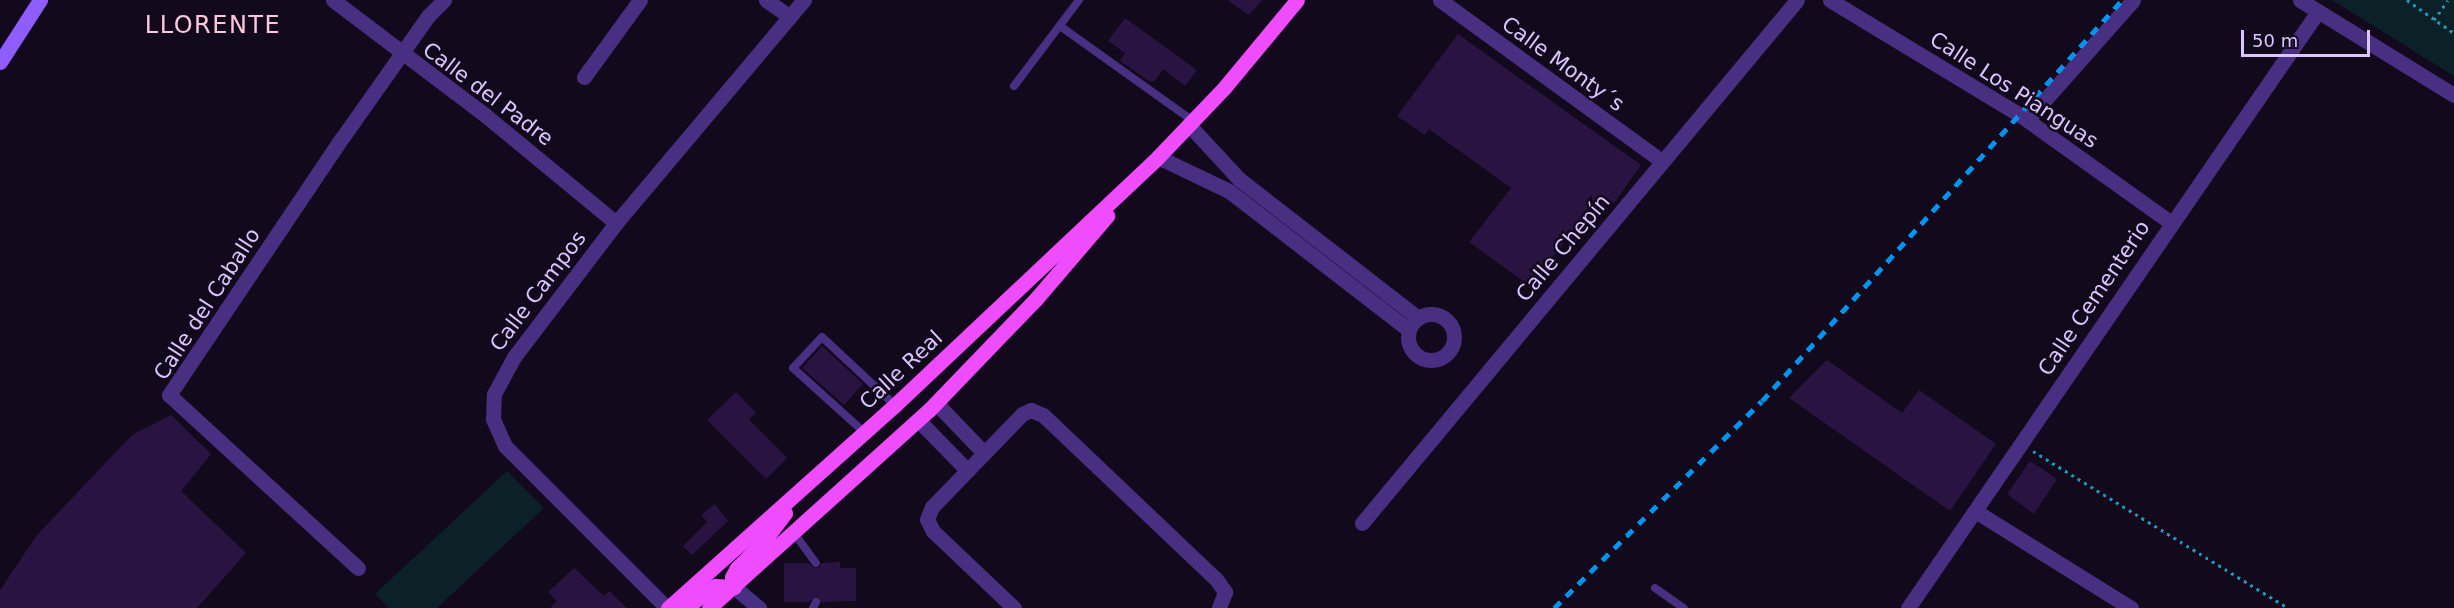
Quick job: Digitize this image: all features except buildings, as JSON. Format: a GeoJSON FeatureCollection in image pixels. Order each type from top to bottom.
{"type":"FeatureCollection","features":[{"type":"Feature","properties":{"kind":"main road"},"geometry":{"type":"LineString","coordinates":[[0,62],[40,0]]}},
{"type":"Feature","properties":{"kind":"main road","name":"Calle Real"},"geometry":{"type":"LineString","coordinates":[[668,608],[865,433],[1158,157],[1191,123],[1297,0]]}},
{"type":"Feature","properties":{"kind":"main road","name":"Calle Real"},"geometry":{"type":"LineString","coordinates":[[709,608],[936,403],[1035,300],[1158,157]]}},
{"type":"Feature","properties":{"kind":"main road"},"geometry":{"type":"LineString","coordinates":[[685,608],[715,586],[734,587],[732,577],[737,568],[764,541],[791,500]]}},
{"type":"Feature","properties":{"kind":"street","name":"Calle del Padre"},"geometry":{"type":"LineString","coordinates":[[333,0],[401,55],[485,116],[616,223]]}},
{"type":"Feature","properties":{"kind":"street"},"geometry":{"type":"LineString","coordinates":[[401,55],[428,16],[444,0]]}},
{"type":"Feature","properties":{"kind":"street"},"geometry":{"type":"LineString","coordinates":[[584,77],[640,0]]}},
{"type":"Feature","properties":{"kind":"street"},"geometry":{"type":"LineString","coordinates":[[766,0],[790,17]]}},
{"type":"Feature","properties":{"kind":"street","name":"Calle Campos"},"geometry":{"type":"LineString","coordinates":[[668,608],[520,464],[499,437],[493,419],[494,394],[506,368],[616,223],[804,0]]}},
{"type":"Feature","properties":{"kind":"street","name":"Calle Monty´s"},"geometry":{"type":"LineString","coordinates":[[1440,0],[1662,161]]}},
{"type":"Feature","properties":{"kind":"street","name":"Calle Chepín"},"geometry":{"type":"LineString","coordinates":[[1362,523],[1797,0]]}},
{"type":"Feature","properties":{"kind":"street","name":"Calle Los Pianguas"},"geometry":{"type":"LineString","coordinates":[[1830,0],[2027,120],[2170,222]]}},
{"type":"Feature","properties":{"kind":"street"},"geometry":{"type":"LineString","coordinates":[[2027,120],[2133,0]]}},
{"type":"Feature","properties":{"kind":"street"},"geometry":{"type":"LineString","coordinates":[[2300,0],[2317,13],[2454,95]]}},
{"type":"Feature","properties":{"kind":"street","name":"Calle Cementerio"},"geometry":{"type":"LineString","coordinates":[[1908,608],[2170,222],[2317,13]]}},
{"type":"Feature","properties":{"kind":"street","name":"Calle del Caballo"},"geometry":{"type":"LineString","coordinates":[[358,568],[169,395],[401,55]]}},
{"type":"Feature","properties":{"kind":"street"},"geometry":{"type":"LineString","coordinates":[[1191,123],[1234,185],[1413,324]]}},
{"type":"Feature","properties":{"kind":"street"},"geometry":{"type":"LineString","coordinates":[[1158,157],[1234,185]]}},
{"type":"Feature","properties":{"kind":"street"},"geometry":{"type":"LineString","coordinates":[[936,403],[984,453]]}},
{"type":"Feature","properties":{"kind":"street"},"geometry":{"type":"LineString","coordinates":[[1014,608],[933,531],[927,519],[932,507],[1022,414],[1031,410],[1043,415],[1216,579],[1225,592],[1219,608]]}},
{"type":"Feature","properties":{"kind":"street"},"geometry":{"type":"LineString","coordinates":[[918,420],[968,471]]}},
{"type":"Feature","properties":{"kind":"street"},"geometry":{"type":"LineString","coordinates":[[1975,511],[2131,608]]}},
{"type":"Feature","properties":{"kind":"street"},"geometry":{"type":"LineString","coordinates":[[734,587],[759,608]]}},
{"type":"Feature","properties":{"kind":"lane"},"geometry":{"type":"LineString","coordinates":[[1014,86],[1079,0]]}},
{"type":"Feature","properties":{"kind":"lane"},"geometry":{"type":"LineString","coordinates":[[1060,26],[1191,123]]}},
{"type":"Feature","properties":{"kind":"lane"},"geometry":{"type":"LineString","coordinates":[[865,433],[793,368],[822,337],[895,405]]}},
{"type":"Feature","properties":{"kind":"lane"},"geometry":{"type":"LineString","coordinates":[[794,532],[816,563]]}},
{"type":"Feature","properties":{"kind":"lane"},"geometry":{"type":"LineString","coordinates":[[1655,588],[1684,608]]}},
{"type":"Feature","properties":{"kind":"path"},"geometry":{"type":"LineString","coordinates":[[2407,0],[2454,33]]}},
{"type":"Feature","properties":{"kind":"path"},"geometry":{"type":"LineString","coordinates":[[2434,20],[2448,0]]}},
{"type":"Feature","properties":{"kind":"path"},"geometry":{"type":"LineString","coordinates":[[2021,444],[2288,608]]}},
{"type":"Feature","properties":{"kind":"shaded area"},"geometry":{"type":"Polygon","coordinates":[[[2332,0],[2454,0],[2454,76],[2332,0]]]}},
{"type":"Feature","properties":{"kind":"shaded area"},"geometry":{"type":"Polygon","coordinates":[[[507,471],[544,508],[437,608],[389,608],[375,594],[507,471]]]}},
{"type":"Feature","properties":{"kind":"railway"},"geometry":{"type":"LineString","coordinates":[[1554,608],[1762,401],[2122,0]]}},
{"type":"Feature","properties":{"kind":"district","name":"LLORENTE"},"geometry":{"type":"Point","coordinates":[213,26]}}]}
